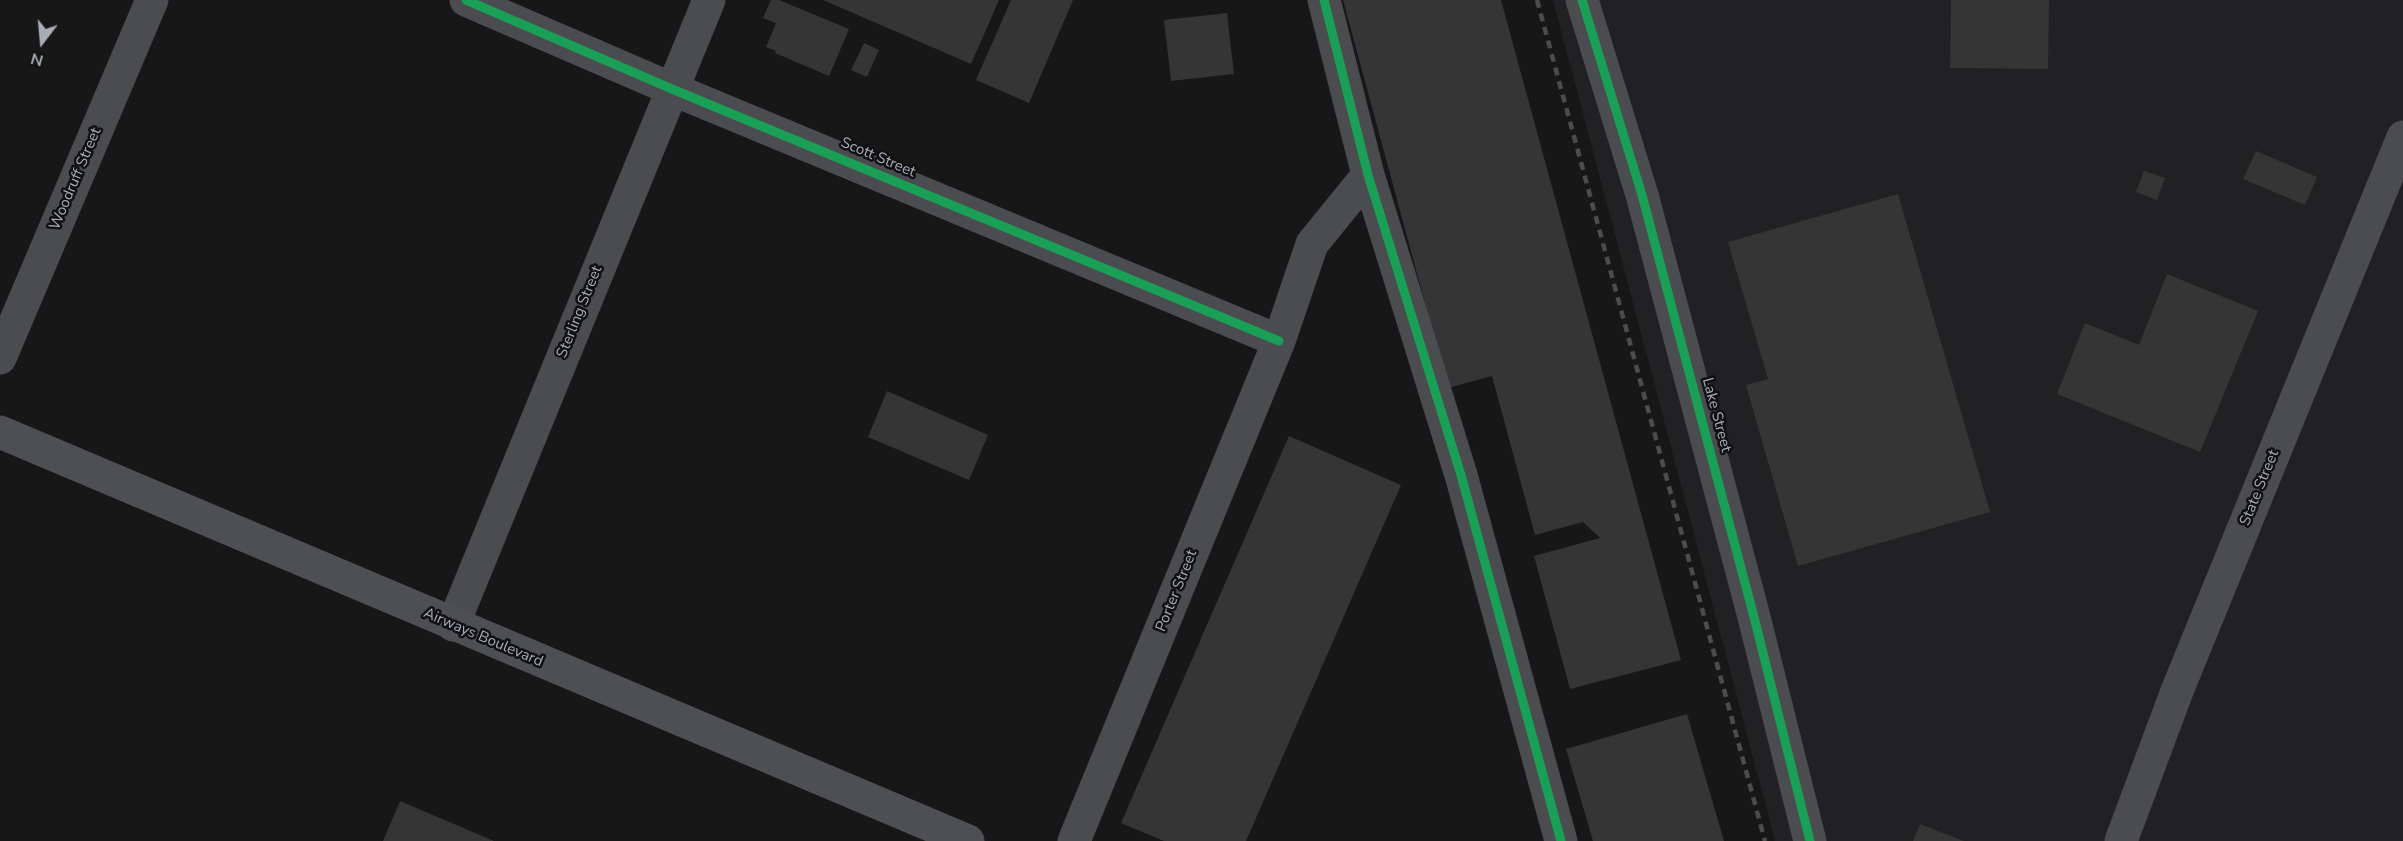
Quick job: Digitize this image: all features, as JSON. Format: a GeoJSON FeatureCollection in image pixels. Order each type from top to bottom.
{"type":"FeatureCollection","features":[{"type":"Feature","properties":{"kind":"main road","name":"Airways Boulevard"},"geometry":{"type":"LineString","coordinates":[[0,432],[968,841]]}},
{"type":"Feature","properties":{"kind":"street","name":"Woodruff Street"},"geometry":{"type":"LineString","coordinates":[[0,358],[152,0]]}},
{"type":"Feature","properties":{"kind":"street","name":"Scott Street"},"geometry":{"type":"LineString","coordinates":[[466,0],[672,89],[1279,341]]}},
{"type":"Feature","properties":{"kind":"street","name":"Sterling Street"},"geometry":{"type":"LineString","coordinates":[[453,625],[709,0]]}},
{"type":"Feature","properties":{"kind":"street"},"geometry":{"type":"LineString","coordinates":[[1324,0],[1368,175],[1461,475],[1561,841]]}},
{"type":"Feature","properties":{"kind":"street","name":"Lake Street"},"geometry":{"type":"LineString","coordinates":[[1582,0],[1642,195],[1754,617],[1810,841]]}},
{"type":"Feature","properties":{"kind":"street","name":"State Street"},"geometry":{"type":"LineString","coordinates":[[2121,841],[2177,690],[2403,137]]}},
{"type":"Feature","properties":{"kind":"street","name":"Porter Street"},"geometry":{"type":"LineString","coordinates":[[1074,841],[1279,341],[1312,244],[1368,175]]}},
{"type":"Feature","properties":{"kind":"shaded area"},"geometry":{"type":"Polygon","coordinates":[[[1553,0],[2403,0],[2403,841],[1775,841],[1553,0]]]}},
{"type":"Feature","properties":{"kind":"building"},"geometry":{"type":"Polygon","coordinates":[[[771,0],[779,0],[849,29],[829,76],[766,47],[776,23],[763,18],[771,0]]]}},
{"type":"Feature","properties":{"kind":"building"},"geometry":{"type":"Polygon","coordinates":[[[823,0],[999,0],[971,64],[823,0]]]}},
{"type":"Feature","properties":{"kind":"building"},"geometry":{"type":"Polygon","coordinates":[[[1011,0],[1073,0],[1029,103],[976,80],[1011,0]]]}},
{"type":"Feature","properties":{"kind":"building"},"geometry":{"type":"Polygon","coordinates":[[[1343,0],[1501,0],[1681,660],[1570,689],[1534,556],[1600,538],[1583,522],[1535,535],[1492,376],[1448,388],[1343,0]]]}},
{"type":"Feature","properties":{"kind":"building"},"geometry":{"type":"Polygon","coordinates":[[[1951,0],[2049,0],[2048,69],[1950,68],[1951,0]]]}},
{"type":"Feature","properties":{"kind":"building"},"geometry":{"type":"Polygon","coordinates":[[[1227,13],[1234,74],[1171,81],[1164,20],[1227,13]]]}},
{"type":"Feature","properties":{"kind":"building"},"geometry":{"type":"Polygon","coordinates":[[[864,43],[879,50],[867,77],[851,70],[864,43]]]}},
{"type":"Feature","properties":{"kind":"building"},"geometry":{"type":"Polygon","coordinates":[[[2256,151],[2317,177],[2305,205],[2243,179],[2256,151]]]}},
{"type":"Feature","properties":{"kind":"building"},"geometry":{"type":"Polygon","coordinates":[[[2144,171],[2165,178],[2157,200],[2136,192],[2144,171]]]}},
{"type":"Feature","properties":{"kind":"building"},"geometry":{"type":"Polygon","coordinates":[[[1898,194],[1990,512],[1798,566],[1746,385],[1768,379],[1728,242],[1898,194]]]}},
{"type":"Feature","properties":{"kind":"building"},"geometry":{"type":"Polygon","coordinates":[[[2167,274],[2258,311],[2200,452],[2057,394],[2085,323],[2139,345],[2167,274]]]}},
{"type":"Feature","properties":{"kind":"building"},"geometry":{"type":"Polygon","coordinates":[[[887,391],[988,435],[969,480],[868,437],[887,391]]]}},
{"type":"Feature","properties":{"kind":"building"},"geometry":{"type":"Polygon","coordinates":[[[1289,436],[1401,485],[1246,841],[1164,841],[1121,823],[1289,436]]]}},
{"type":"Feature","properties":{"kind":"building"},"geometry":{"type":"Polygon","coordinates":[[[1687,714],[1724,841],[1593,841],[1566,749],[1687,714]]]}},
{"type":"Feature","properties":{"kind":"building"},"geometry":{"type":"Polygon","coordinates":[[[400,801],[494,841],[383,841],[400,801]]]}},
{"type":"Feature","properties":{"kind":"building"},"geometry":{"type":"Polygon","coordinates":[[[1920,824],[1964,841],[1913,841],[1920,824]]]}},
{"type":"Feature","properties":{"kind":"railway"},"geometry":{"type":"LineString","coordinates":[[1537,0],[1765,841]]}},
{"type":"Feature","properties":{"kind":"cycle path"},"geometry":{"type":"LineString","coordinates":[[466,0],[672,89],[1279,341]]}},
{"type":"Feature","properties":{"kind":"cycle path"},"geometry":{"type":"LineString","coordinates":[[1324,0],[1368,175],[1461,475],[1561,841]]}},
{"type":"Feature","properties":{"kind":"cycle path"},"geometry":{"type":"LineString","coordinates":[[1582,0],[1642,195],[1754,617],[1810,841]]}}]}
